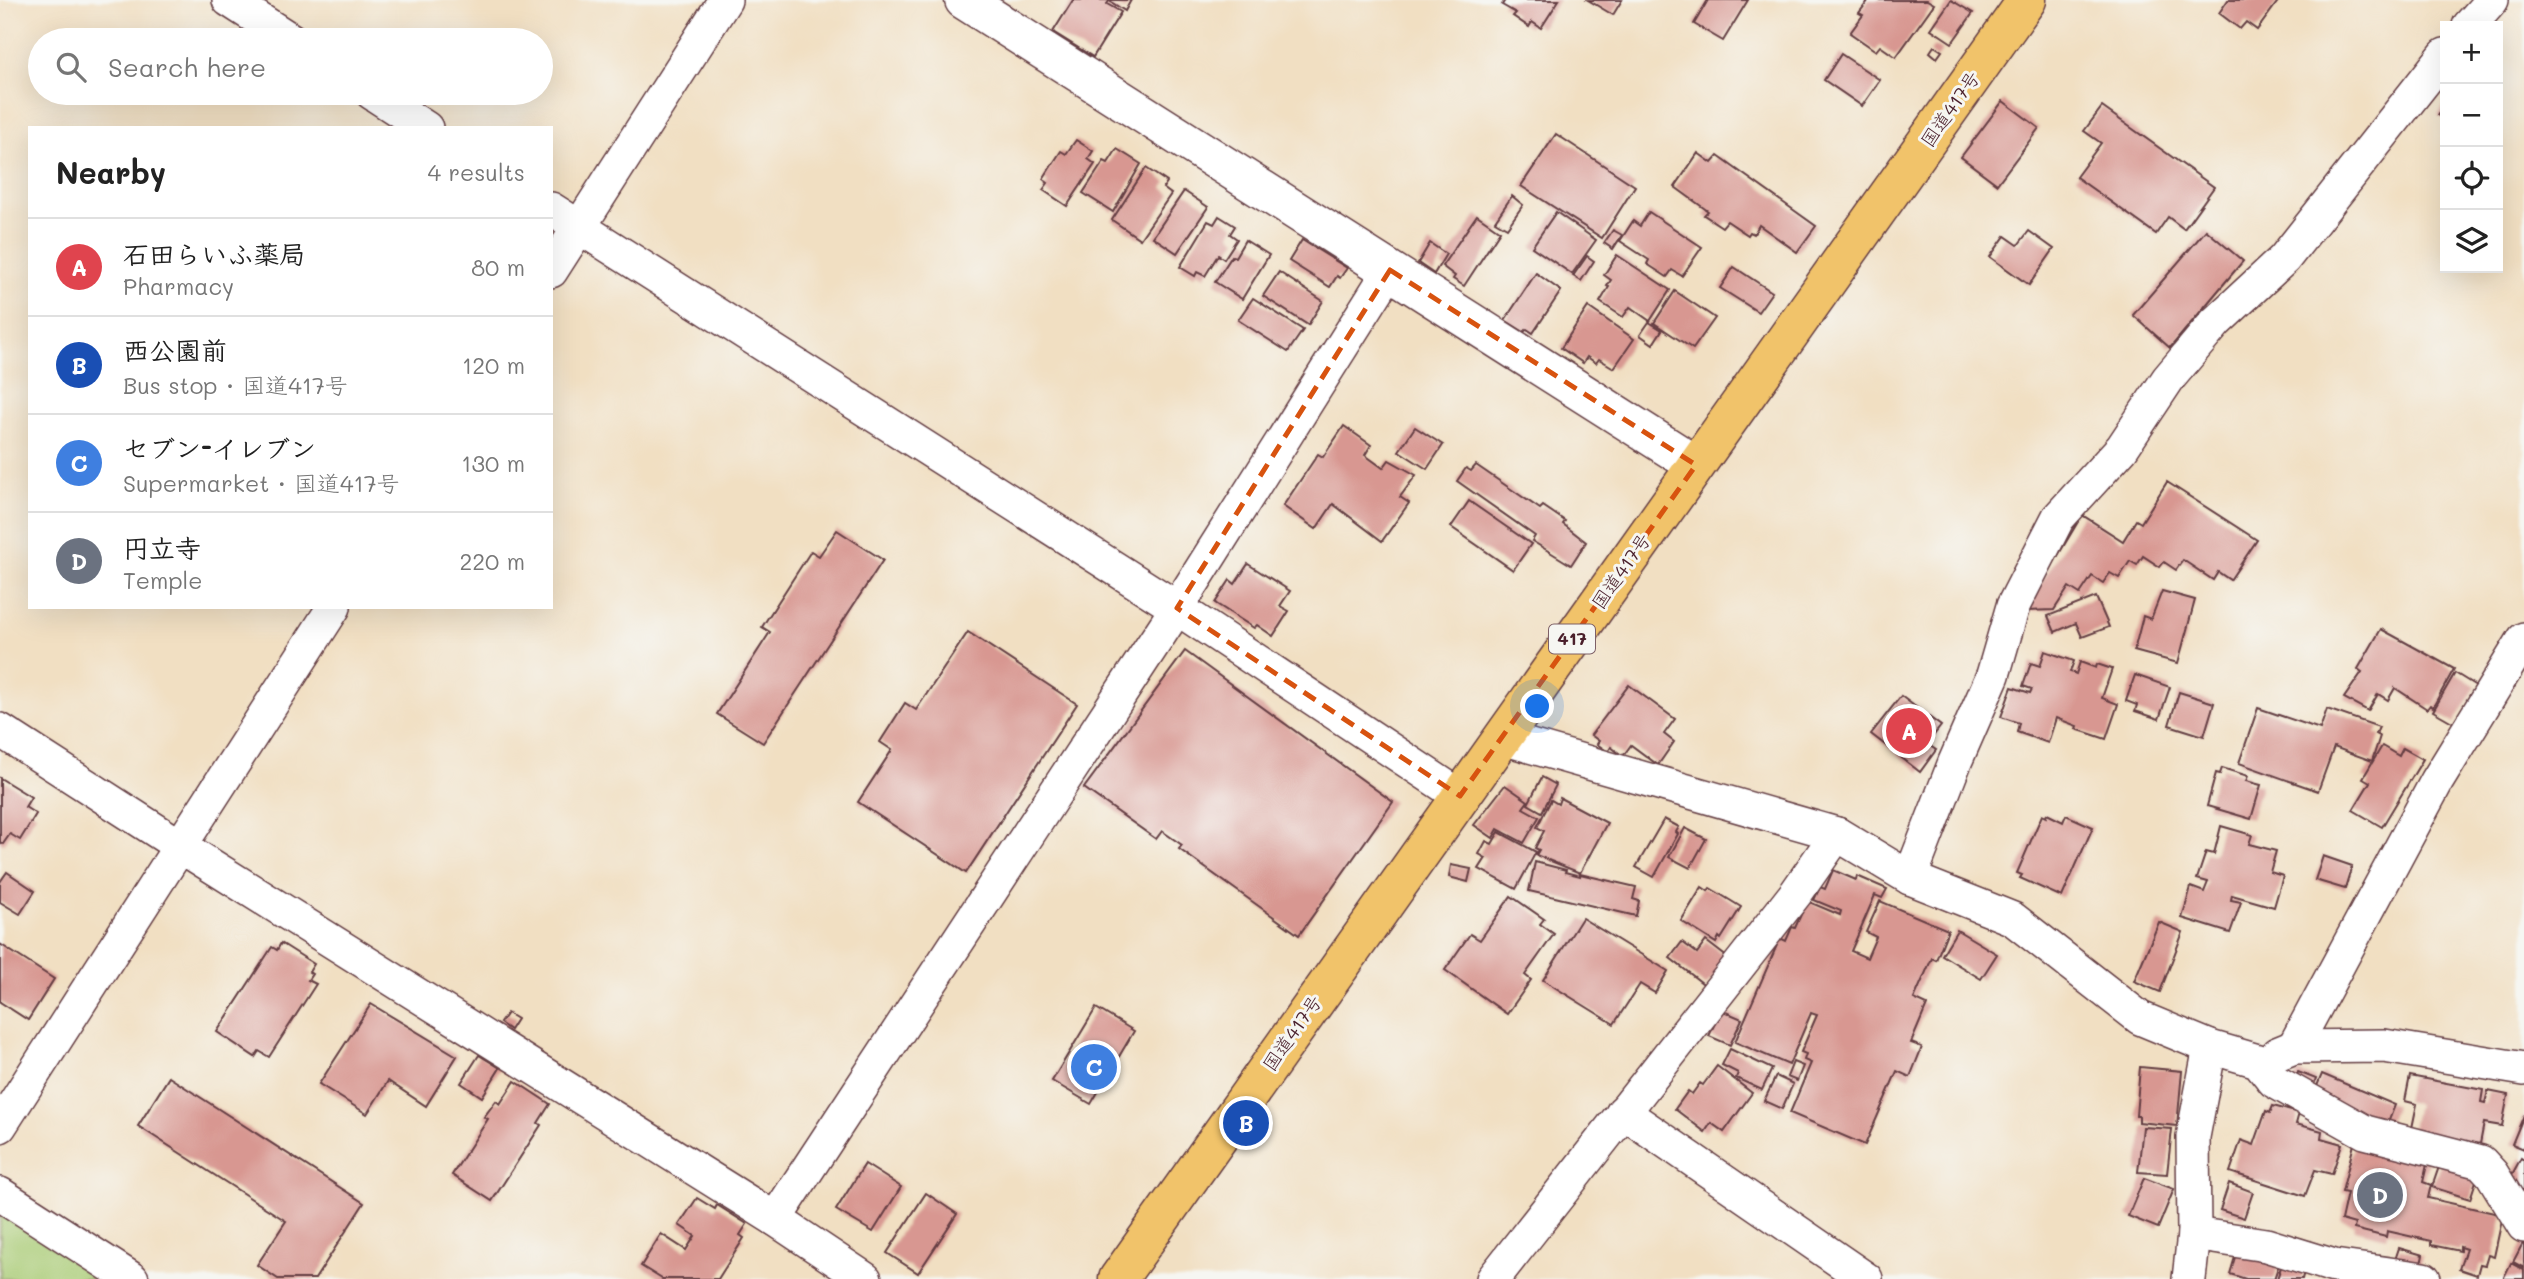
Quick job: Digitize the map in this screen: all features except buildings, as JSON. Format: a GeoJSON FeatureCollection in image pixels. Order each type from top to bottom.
{"type":"FeatureCollection","features":[{"type":"Feature","properties":{"kind":"highway","name":"国道417号"},"geometry":{"type":"LineString","coordinates":[[1118,1279],[2027,0]]}},
{"type":"Feature","properties":{"kind":"street"},"geometry":{"type":"LineString","coordinates":[[229,0],[272,28]]}},
{"type":"Feature","properties":{"kind":"street"},"geometry":{"type":"LineString","coordinates":[[553,268],[725,0]]}},
{"type":"Feature","properties":{"kind":"street"},"geometry":{"type":"LineString","coordinates":[[964,0],[1696,465]]}},
{"type":"Feature","properties":{"kind":"street"},"geometry":{"type":"LineString","coordinates":[[2473,21],[2492,0]]}},
{"type":"Feature","properties":{"kind":"street"},"geometry":{"type":"LineString","coordinates":[[1910,878],[1955,761],[1993,675],[2013,606],[2058,518],[2122,447],[2168,379],[2216,322],[2284,259],[2440,61]]}},
{"type":"Feature","properties":{"kind":"street"},"geometry":{"type":"LineString","coordinates":[[391,105],[423,126]]}},
{"type":"Feature","properties":{"kind":"street"},"geometry":{"type":"LineString","coordinates":[[553,210],[1177,608],[1460,796]]}},
{"type":"Feature","properties":{"kind":"street"},"geometry":{"type":"LineString","coordinates":[[775,1219],[1177,608],[1390,270]]}},
{"type":"Feature","properties":{"kind":"street"},"geometry":{"type":"LineString","coordinates":[[0,1126],[333,609]]}},
{"type":"Feature","properties":{"kind":"street"},"geometry":{"type":"LineString","coordinates":[[2294,1047],[2437,781],[2524,639]]}},
{"type":"Feature","properties":{"kind":"street"},"geometry":{"type":"LineString","coordinates":[[0,730],[775,1219],[865,1279]]}},
{"type":"Feature","properties":{"kind":"street"},"geometry":{"type":"LineString","coordinates":[[1502,738],[1837,834],[1910,878],[2014,919],[2140,1018],[2210,1047],[2258,1061],[2274,1081],[2365,1132],[2481,1162],[2492,1174],[2524,1226]]}},
{"type":"Feature","properties":{"kind":"street"},"geometry":{"type":"LineString","coordinates":[[1493,1279],[1796,892],[1837,834]]}},
{"type":"Feature","properties":{"kind":"street"},"geometry":{"type":"LineString","coordinates":[[2258,1061],[2294,1047],[2384,1046],[2524,1069]]}},
{"type":"Feature","properties":{"kind":"street"},"geometry":{"type":"LineString","coordinates":[[2189,1279],[2194,1234],[2193,1137],[2210,1047]]}},
{"type":"Feature","properties":{"kind":"street"},"geometry":{"type":"LineString","coordinates":[[1623,1112],[1866,1279]]}},
{"type":"Feature","properties":{"kind":"street"},"geometry":{"type":"LineString","coordinates":[[0,1194],[132,1279]]}},
{"type":"Feature","properties":{"kind":"street"},"geometry":{"type":"LineString","coordinates":[[2194,1234],[2266,1245],[2334,1266],[2424,1279]]}},
{"type":"Feature","properties":{"kind":"highlighted area"},"geometry":{"type":"Polygon","coordinates":[[[1390,270],[1696,465],[1460,796],[1177,608],[1390,270]]]}},
{"type":"Feature","properties":{"kind":"green space"},"geometry":{"type":"Polygon","coordinates":[[[0,1213],[103,1279],[0,1279],[0,1213]]]}},
{"type":"Feature","properties":{"kind":"place","name":"石田らいふ薬局"},"geometry":{"type":"Point","coordinates":[1909,731]}},
{"type":"Feature","properties":{"kind":"place","name":"セブン-イレブン"},"geometry":{"type":"Point","coordinates":[1094,1067]}},
{"type":"Feature","properties":{"kind":"place","name":"西公園前"},"geometry":{"type":"Point","coordinates":[1246,1123]}},
{"type":"Feature","properties":{"kind":"place","name":"円立寺"},"geometry":{"type":"Point","coordinates":[2380,1195]}}]}
